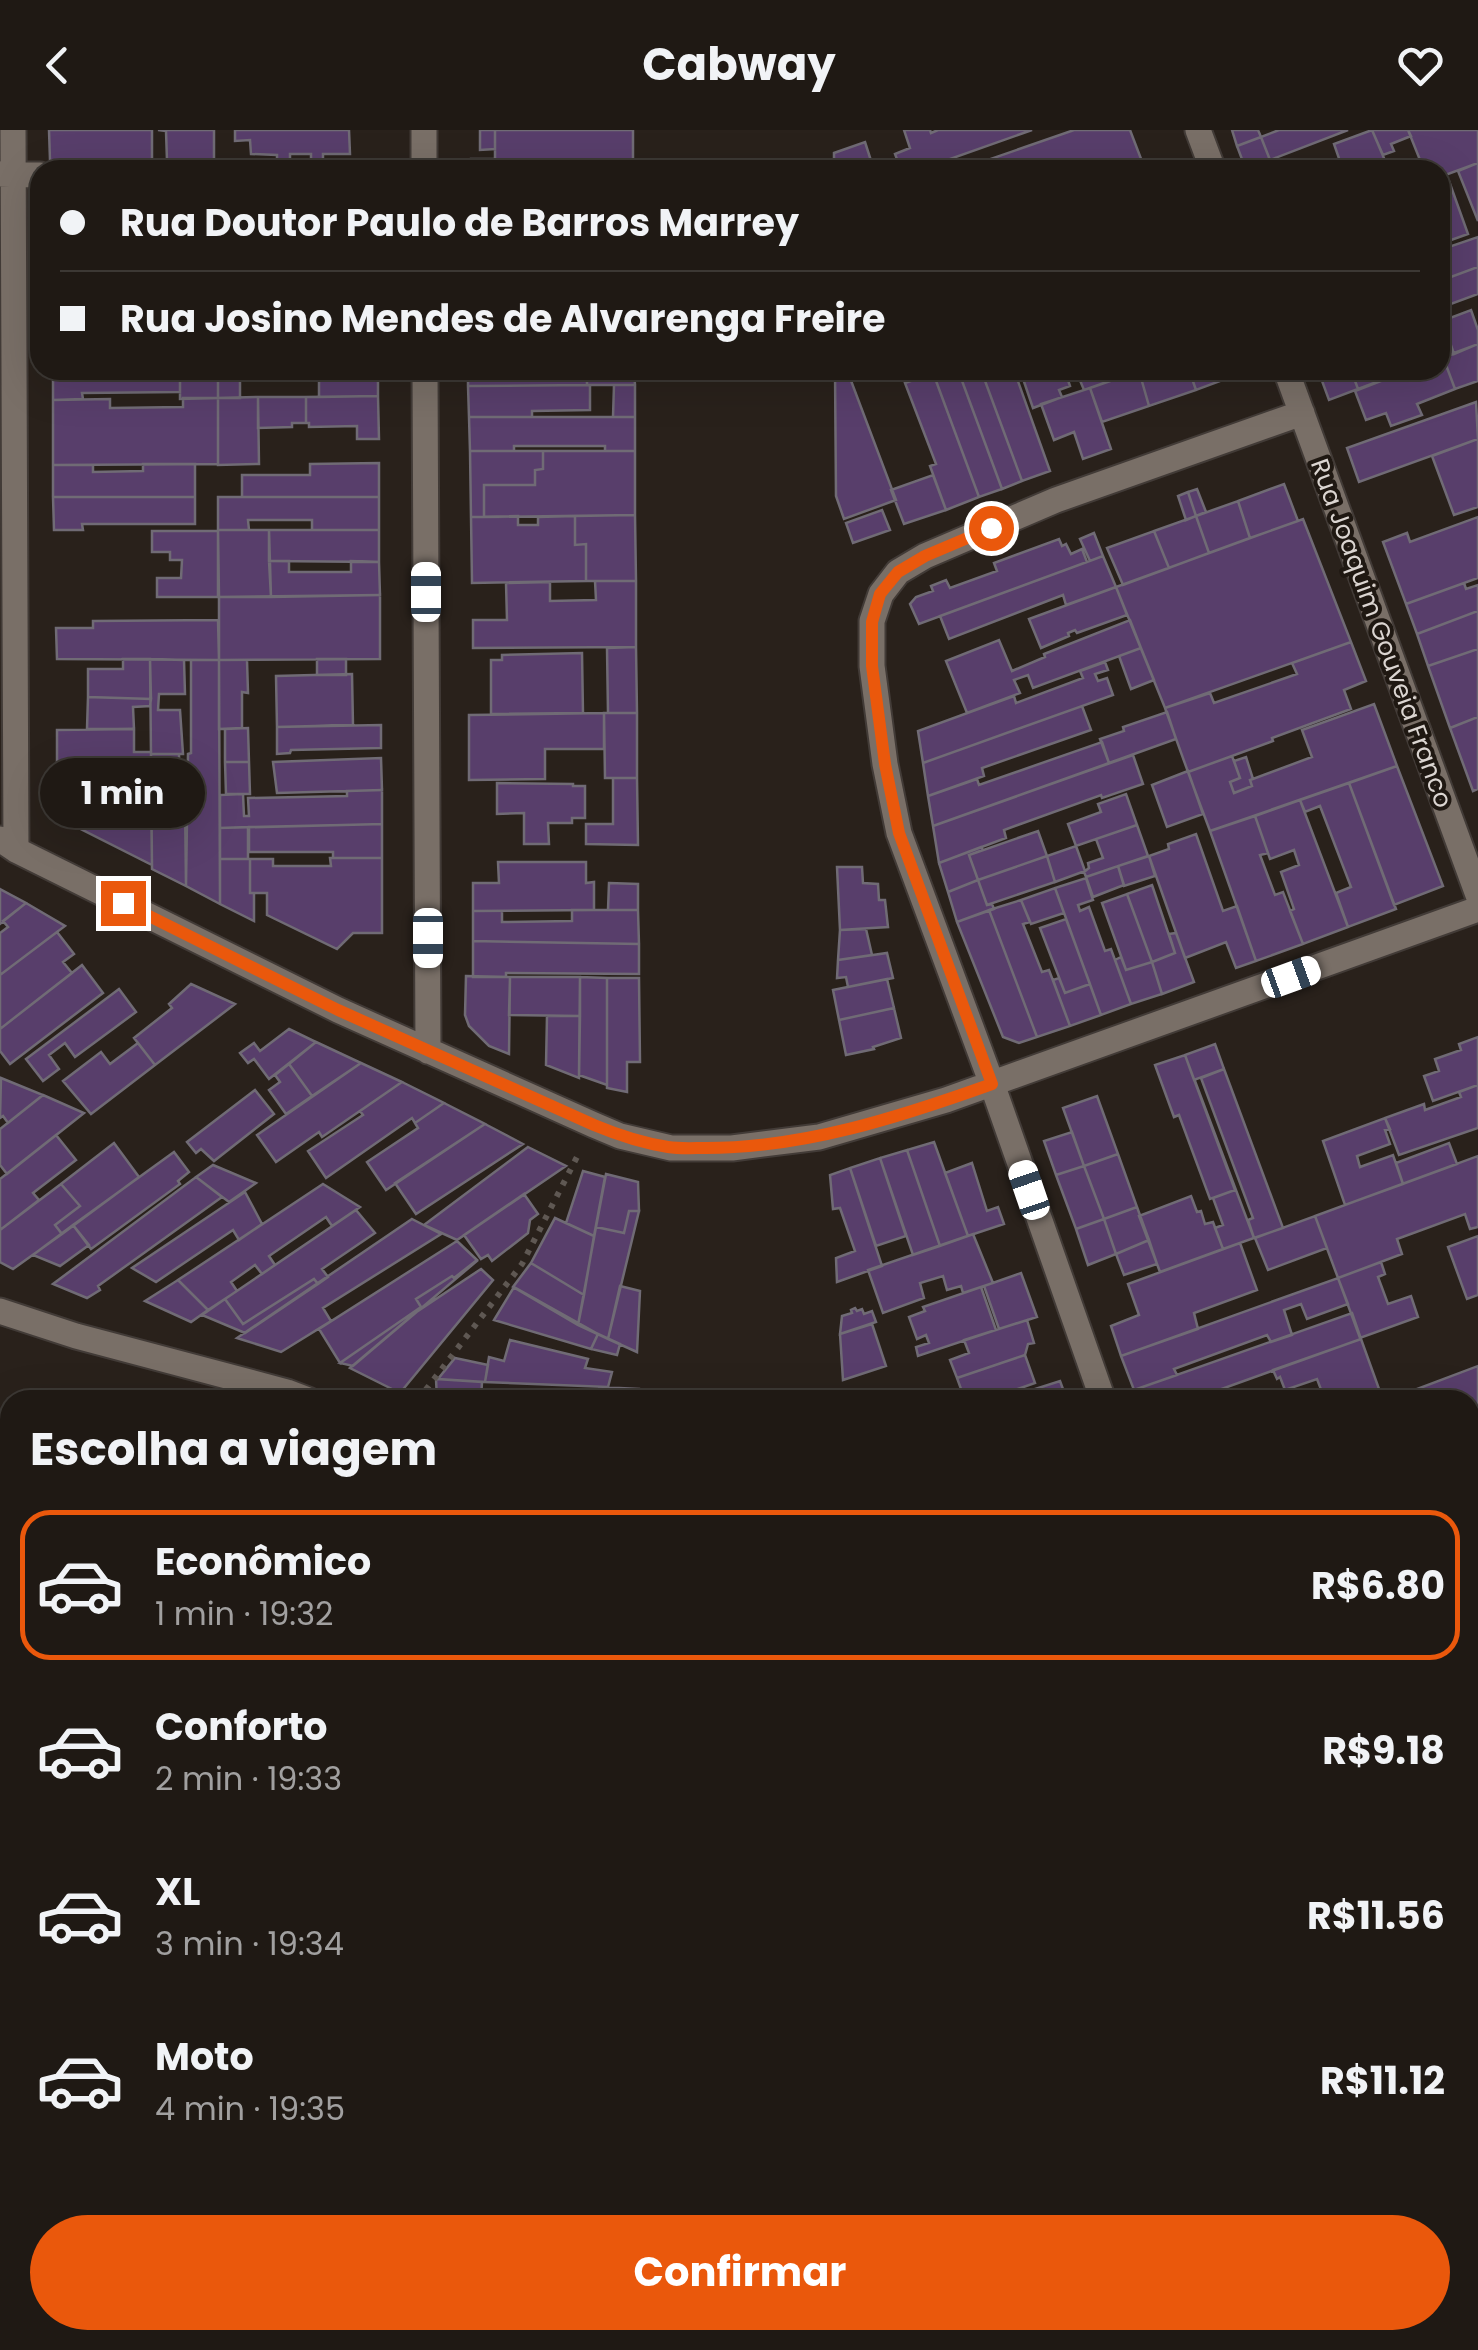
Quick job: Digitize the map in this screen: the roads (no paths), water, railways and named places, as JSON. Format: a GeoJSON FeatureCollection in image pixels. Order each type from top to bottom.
{"type":"FeatureCollection","features":[{"type":"Feature","properties":{"kind":"street"},"geometry":{"type":"LineString","coordinates":[[13,130],[7,174],[8,844],[338,1010],[620,1136],[671,1148],[732,1148],[820,1136],[946,1100],[1478,909]]}},
{"type":"Feature","properties":{"kind":"street"},"geometry":{"type":"LineString","coordinates":[[424,130],[424,160]]}},
{"type":"Feature","properties":{"kind":"street"},"geometry":{"type":"LineString","coordinates":[[1198,130],[1209,160]]}},
{"type":"Feature","properties":{"kind":"street"},"geometry":{"type":"LineString","coordinates":[[425,380],[428,1051]]}},
{"type":"Feature","properties":{"kind":"street","name":"Rua Joaquim Gouveia Franco"},"geometry":{"type":"LineString","coordinates":[[1290,380],[1478,895]]}},
{"type":"Feature","properties":{"kind":"street"},"geometry":{"type":"LineString","coordinates":[[1099,1390],[899,833],[872,666],[872,622],[880,594],[898,572],[925,556],[1056,500],[1302,413]]}},
{"type":"Feature","properties":{"kind":"street"},"geometry":{"type":"LineString","coordinates":[[0,1311],[76,1336],[279,1390]]}}]}
